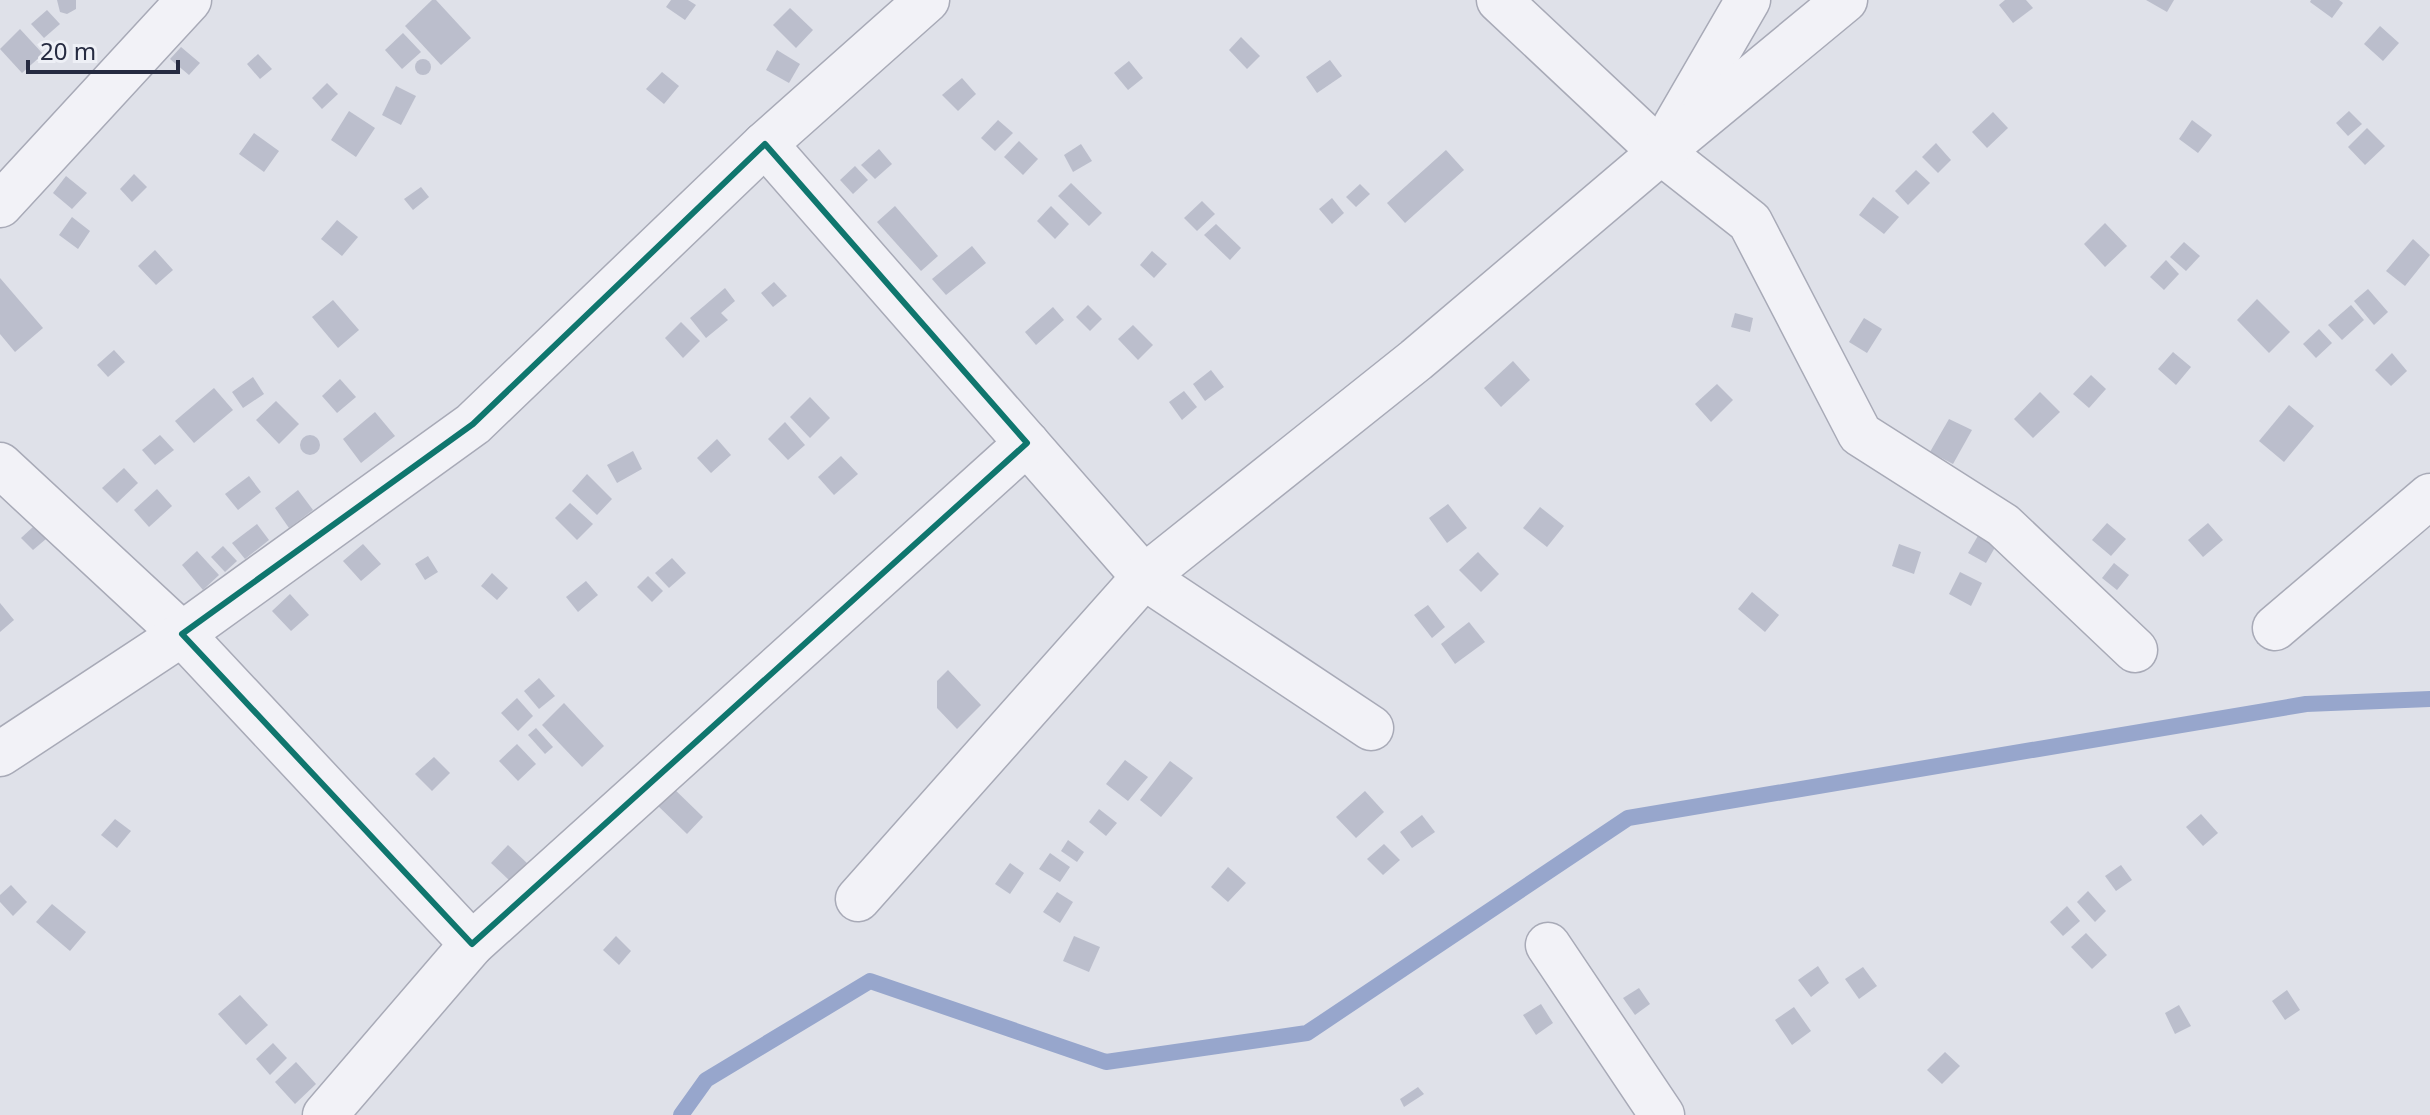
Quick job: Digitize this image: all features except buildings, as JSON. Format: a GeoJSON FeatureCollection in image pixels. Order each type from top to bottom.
{"type":"FeatureCollection","features":[{"type":"Feature","properties":{"kind":"street"},"geometry":{"type":"LineString","coordinates":[[0,205],[189,0]]}},
{"type":"Feature","properties":{"kind":"street"},"geometry":{"type":"LineString","coordinates":[[0,754],[182,634],[473,424],[765,144],[927,0]]}},
{"type":"Feature","properties":{"kind":"street"},"geometry":{"type":"LineString","coordinates":[[1499,0],[1661,152],[1750,222],[1860,434],[2003,525],[2135,650]]}},
{"type":"Feature","properties":{"kind":"street"},"geometry":{"type":"LineString","coordinates":[[1661,152],[1748,0]]}},
{"type":"Feature","properties":{"kind":"street"},"geometry":{"type":"LineString","coordinates":[[858,899],[1144,577],[1416,360],[1845,0]]}},
{"type":"Feature","properties":{"kind":"street"},"geometry":{"type":"LineString","coordinates":[[765,144],[1144,577],[1371,728]]}},
{"type":"Feature","properties":{"kind":"street"},"geometry":{"type":"LineString","coordinates":[[325,1115],[472,944],[1027,443]]}},
{"type":"Feature","properties":{"kind":"street"},"geometry":{"type":"LineString","coordinates":[[0,465],[182,634],[472,944]]}},
{"type":"Feature","properties":{"kind":"street"},"geometry":{"type":"LineString","coordinates":[[2275,628],[2430,496]]}},
{"type":"Feature","properties":{"kind":"street"},"geometry":{"type":"LineString","coordinates":[[1548,945],[1662,1115]]}},
{"type":"Feature","properties":{"kind":"highlighted area"},"geometry":{"type":"Polygon","coordinates":[[[765,144],[1027,443],[472,944],[182,634],[473,424],[765,144]]]}},
{"type":"Feature","properties":{"kind":"waterway"},"geometry":{"type":"LineString","coordinates":[[681,1115],[706,1080],[870,981],[1106,1062],[1307,1033],[1628,818],[2306,704],[2430,699]]}}]}
